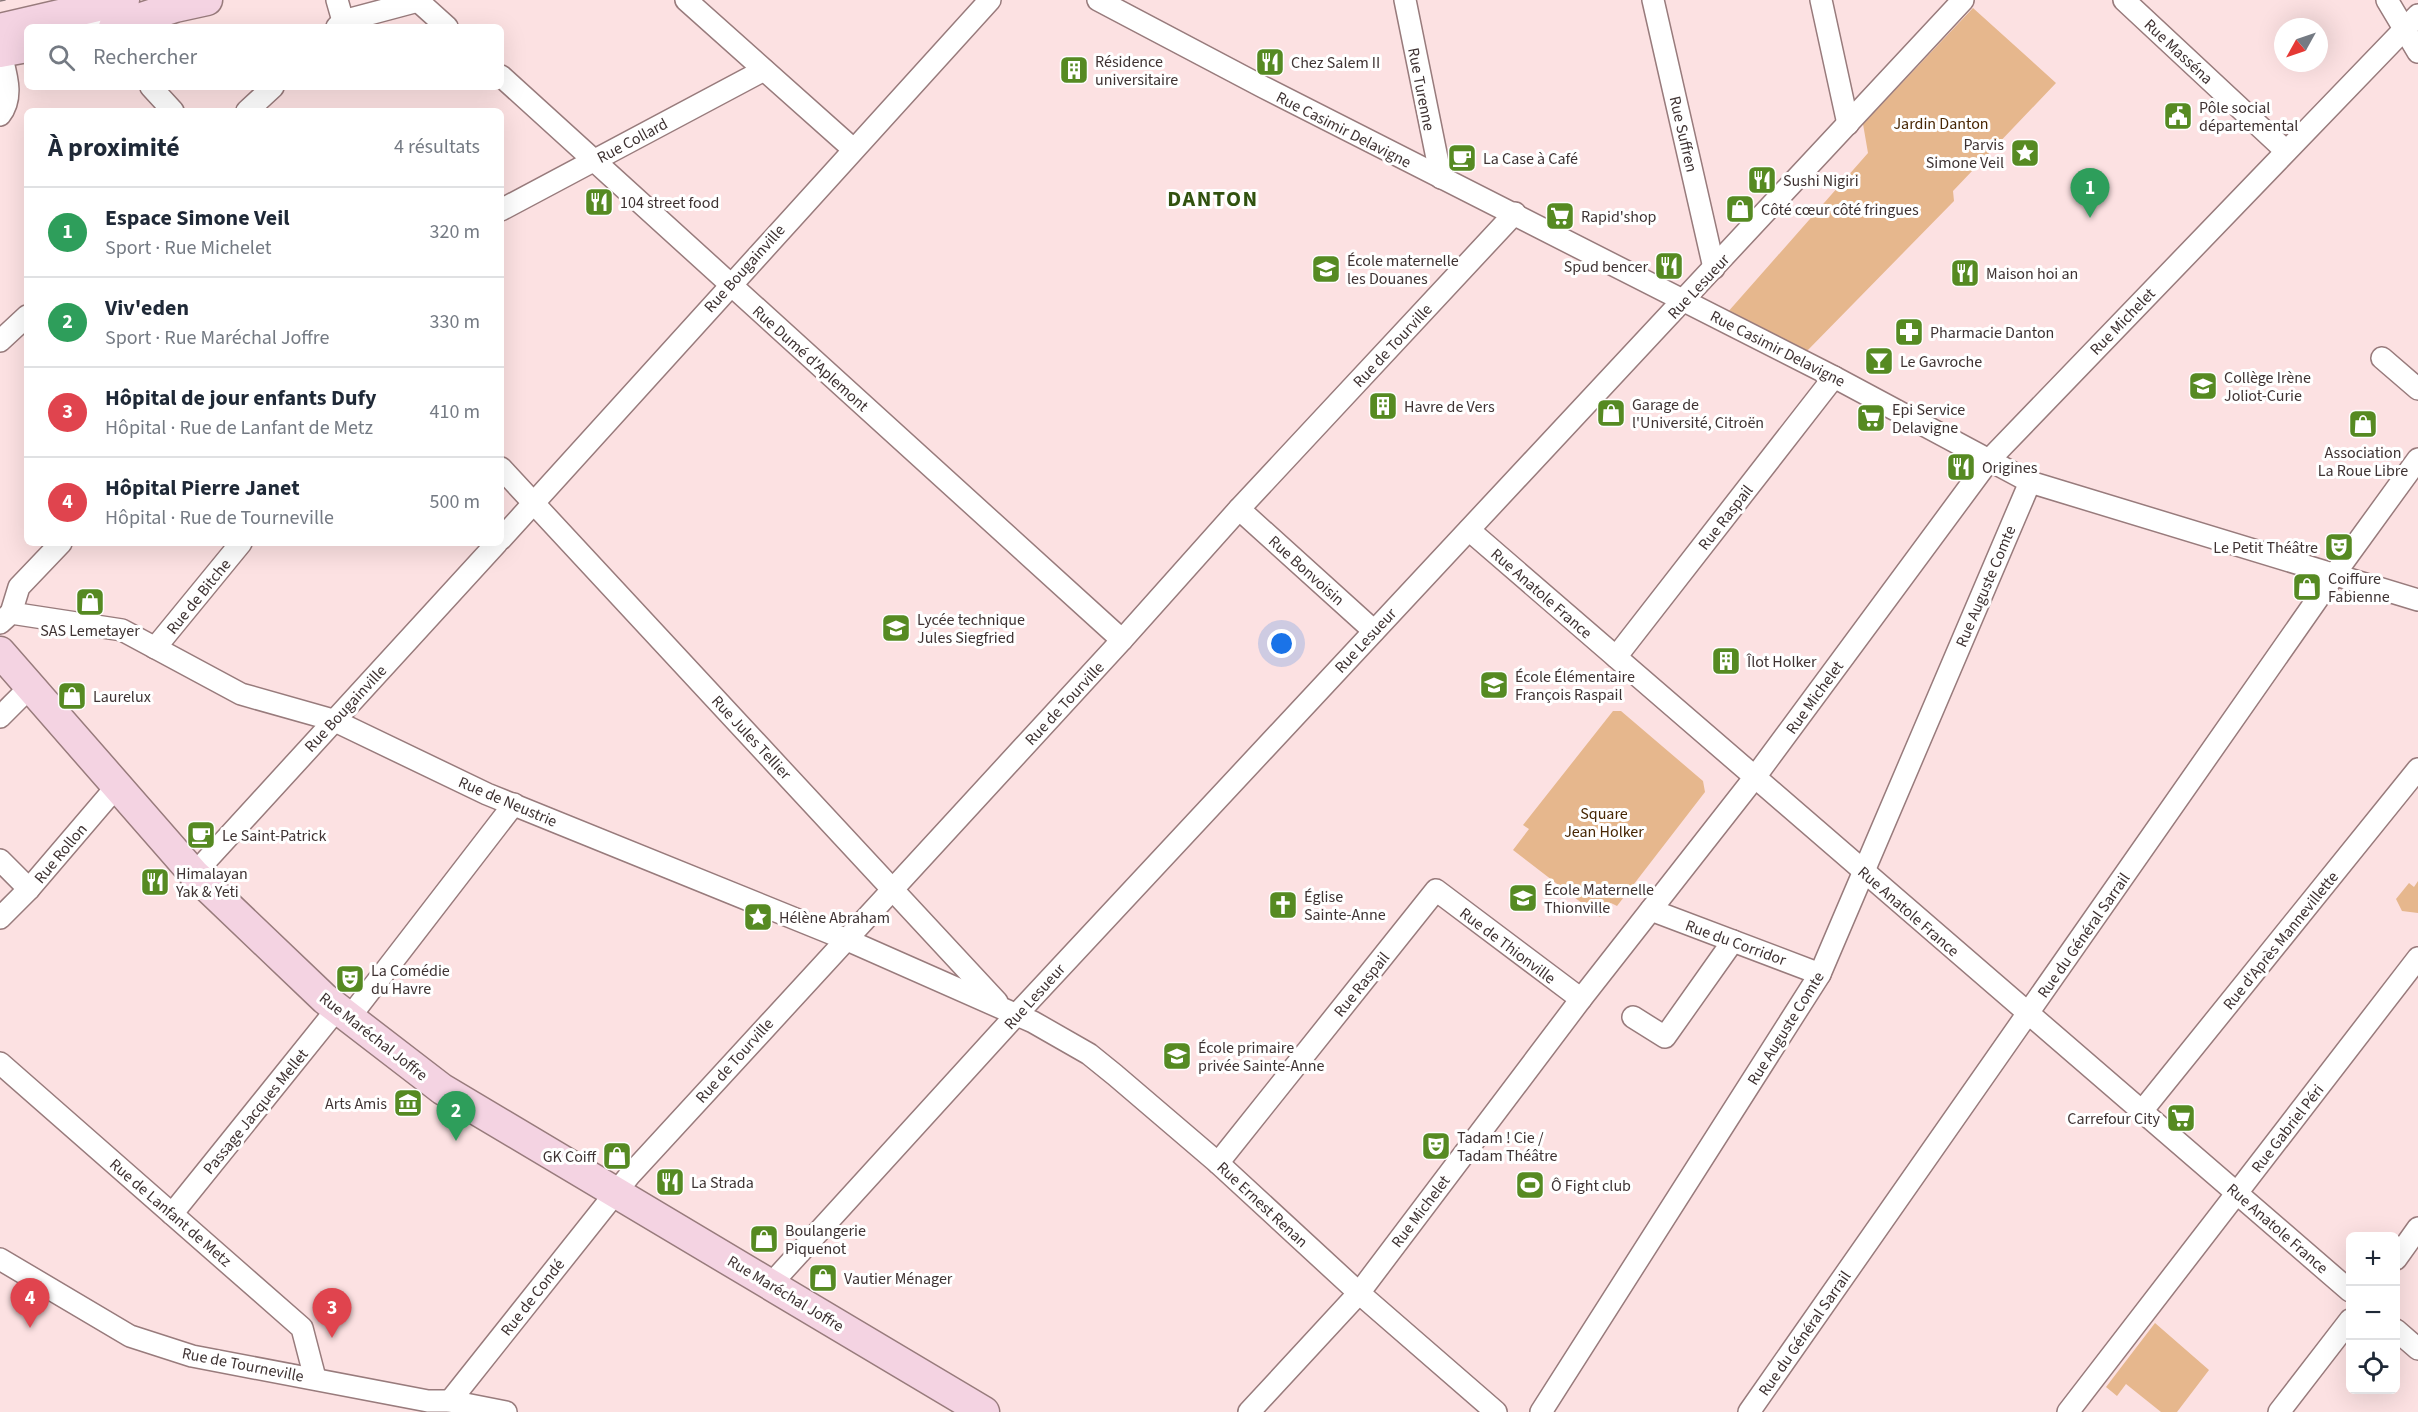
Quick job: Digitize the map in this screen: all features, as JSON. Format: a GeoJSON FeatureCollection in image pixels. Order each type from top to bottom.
{"type":"FeatureCollection","features":[{"type":"Feature","properties":{"kind":"main road"},"geometry":{"type":"LineString","coordinates":[[0,29],[40,10],[88,18],[124,0]]}},
{"type":"Feature","properties":{"kind":"main road"},"geometry":{"type":"LineString","coordinates":[[123,24],[175,7],[207,0]]}},
{"type":"Feature","properties":{"kind":"main road"},"geometry":{"type":"LineString","coordinates":[[0,52],[24,48]]}},
{"type":"Feature","properties":{"kind":"main road","name":"Rue Maréchal Joffre"},"geometry":{"type":"LineString","coordinates":[[0,652],[194,874],[343,1014],[442,1089],[978,1410]]}},
{"type":"Feature","properties":{"kind":"street"},"geometry":{"type":"LineString","coordinates":[[337,0],[340,24],[417,1],[444,24]]}},
{"type":"Feature","properties":{"kind":"street"},"geometry":{"type":"LineString","coordinates":[[686,0],[853,149]]}},
{"type":"Feature","properties":{"kind":"street","name":"Rue Bougainville"},"geometry":{"type":"LineString","coordinates":[[504,536],[990,0]]}},
{"type":"Feature","properties":{"kind":"street","name":"Rue Casimir Delavigne"},"geometry":{"type":"LineString","coordinates":[[1098,0],[1441,178],[1515,213],[1834,377],[2030,482],[2418,600]]}},
{"type":"Feature","properties":{"kind":"street","name":"Rue Turenne"},"geometry":{"type":"LineString","coordinates":[[1405,0],[1441,178]]}},
{"type":"Feature","properties":{"kind":"street","name":"Rue Suffren"},"geometry":{"type":"LineString","coordinates":[[1653,0],[1714,268]]}},
{"type":"Feature","properties":{"kind":"street"},"geometry":{"type":"LineString","coordinates":[[1821,0],[1848,124]]}},
{"type":"Feature","properties":{"kind":"street","name":"Rue Lesueur"},"geometry":{"type":"LineString","coordinates":[[771,1284],[1009,1010],[1374,631],[1963,0]]}},
{"type":"Feature","properties":{"kind":"street","name":"Rue Masséna"},"geometry":{"type":"LineString","coordinates":[[2124,0],[2286,151]]}},
{"type":"Feature","properties":{"kind":"street"},"geometry":{"type":"LineString","coordinates":[[2387,0],[2411,22],[2418,51]]}},
{"type":"Feature","properties":{"kind":"street","name":"Rue Michelet"},"geometry":{"type":"LineString","coordinates":[[1249,1412],[1359,1293],[1581,999],[1755,777],[1990,459],[2411,22]]}},
{"type":"Feature","properties":{"kind":"street"},"geometry":{"type":"LineString","coordinates":[[0,52],[9,96],[0,115]]}},
{"type":"Feature","properties":{"kind":"street","name":"Rue Collard"},"geometry":{"type":"LineString","coordinates":[[504,208],[764,70]]}},
{"type":"Feature","properties":{"kind":"street","name":"Rue Dumé d'Aplemont"},"geometry":{"type":"LineString","coordinates":[[504,79],[1122,640]]}},
{"type":"Feature","properties":{"kind":"street"},"geometry":{"type":"LineString","coordinates":[[154,90],[170,108]]}},
{"type":"Feature","properties":{"kind":"street"},"geometry":{"type":"LineString","coordinates":[[250,108],[270,90]]}},
{"type":"Feature","properties":{"kind":"street","name":"Rue de Tourville"},"geometry":{"type":"LineString","coordinates":[[614,1193],[1122,640],[1239,509],[1515,213]]}},
{"type":"Feature","properties":{"kind":"street"},"geometry":{"type":"LineString","coordinates":[[0,341],[24,319]]}},
{"type":"Feature","properties":{"kind":"street"},"geometry":{"type":"LineString","coordinates":[[2382,358],[2418,389]]}},
{"type":"Feature","properties":{"kind":"street","name":"Rue Raspail"},"geometry":{"type":"LineString","coordinates":[[1616,657],[1834,377]]}},
{"type":"Feature","properties":{"kind":"street","name":"Rue du Général Sarrail"},"geometry":{"type":"LineString","coordinates":[[1749,1412],[2418,459]]}},
{"type":"Feature","properties":{"kind":"street","name":"Rue Jules Tellier"},"geometry":{"type":"LineString","coordinates":[[504,471],[1009,1010]]}},
{"type":"Feature","properties":{"kind":"street","name":"Rue Auguste Comte"},"geometry":{"type":"LineString","coordinates":[[1541,1412],[1820,974],[2030,482]]}},
{"type":"Feature","properties":{"kind":"street","name":"Rue Bonvoisin"},"geometry":{"type":"LineString","coordinates":[[1239,509],[1374,631]]}},
{"type":"Feature","properties":{"kind":"street","name":"Rue Anatole France"},"geometry":{"type":"LineString","coordinates":[[1469,530],[2346,1288]]}},
{"type":"Feature","properties":{"kind":"street"},"geometry":{"type":"LineString","coordinates":[[6,618],[20,587],[58,546]]}},
{"type":"Feature","properties":{"kind":"street","name":"Rue de Bitche"},"geometry":{"type":"LineString","coordinates":[[155,648],[239,546]]}},
{"type":"Feature","properties":{"kind":"street","name":"Rue Bougainville"},"geometry":{"type":"LineString","coordinates":[[194,874],[494,546]]}},
{"type":"Feature","properties":{"kind":"street","name":"Rue de Neustrie"},"geometry":{"type":"LineString","coordinates":[[6,618],[123,630],[241,694],[333,720],[458,781],[845,939],[1009,1010]]}},
{"type":"Feature","properties":{"kind":"street"},"geometry":{"type":"LineString","coordinates":[[0,717],[30,687]]}},
{"type":"Feature","properties":{"kind":"street","name":"Rue d'Après Mannevillette"},"geometry":{"type":"LineString","coordinates":[[2142,1111],[2418,769]]}},
{"type":"Feature","properties":{"kind":"street","name":"Rue Rollon"},"geometry":{"type":"LineString","coordinates":[[0,918],[29,889],[117,786]]}},
{"type":"Feature","properties":{"kind":"street","name":"Passage Jacques Mellet"},"geometry":{"type":"LineString","coordinates":[[172,1214],[343,1014],[514,804]]}},
{"type":"Feature","properties":{"kind":"street"},"geometry":{"type":"LineString","coordinates":[[0,860],[29,889]]}},
{"type":"Feature","properties":{"kind":"street","name":"Rue Raspail"},"geometry":{"type":"LineString","coordinates":[[1218,1163],[1436,890]]}},
{"type":"Feature","properties":{"kind":"street","name":"Rue de Thionville"},"geometry":{"type":"LineString","coordinates":[[1436,890],[1581,999]]}},
{"type":"Feature","properties":{"kind":"street","name":"Rue du Corridor"},"geometry":{"type":"LineString","coordinates":[[1651,910],[1820,974]]}},
{"type":"Feature","properties":{"kind":"street"},"geometry":{"type":"LineString","coordinates":[[1633,1017],[1665,1037],[1733,941]]}},
{"type":"Feature","properties":{"kind":"street","name":"Rue Gabriel Péri"},"geometry":{"type":"LineString","coordinates":[[2068,1412],[2418,958]]}},
{"type":"Feature","properties":{"kind":"street","name":"Rue Ernest Renan"},"geometry":{"type":"LineString","coordinates":[[1009,1010],[1089,1054],[1218,1163],[1359,1293],[1496,1412]]}},
{"type":"Feature","properties":{"kind":"street","name":"Rue de Lanfant de Metz"},"geometry":{"type":"LineString","coordinates":[[0,1063],[302,1328],[315,1378]]}},
{"type":"Feature","properties":{"kind":"street","name":"Rue de Condé"},"geometry":{"type":"LineString","coordinates":[[450,1401],[614,1193]]}},
{"type":"Feature","properties":{"kind":"street"},"geometry":{"type":"LineString","coordinates":[[2400,1253],[2418,1227]]}},
{"type":"Feature","properties":{"kind":"street","name":"Rue de Tourneville"},"geometry":{"type":"LineString","coordinates":[[0,1259],[130,1336],[192,1356],[428,1401],[450,1401],[506,1412]]}},
{"type":"Feature","properties":{"kind":"street"},"geometry":{"type":"LineString","coordinates":[[2279,1412],[2346,1325]]}},
{"type":"Feature","properties":{"kind":"street"},"geometry":{"type":"LineString","coordinates":[[2400,1333],[2418,1349]]}},
{"type":"Feature","properties":{"kind":"green space","name":"Jardin Danton"},"geometry":{"type":"Polygon","coordinates":[[[1973,8],[2056,83],[1953,191],[1954,201],[1805,353],[1727,313],[1868,153],[1863,124],[1973,8]]]}},
{"type":"Feature","properties":{"kind":"green space","name":"Square Jean Holker"},"geometry":{"type":"Polygon","coordinates":[[[1613,711],[1621,711],[1703,781],[1705,792],[1617,906],[1611,903],[1600,917],[1513,850],[1529,829],[1523,825],[1613,711]]]}},
{"type":"Feature","properties":{"kind":"green space"},"geometry":{"type":"Polygon","coordinates":[[[2418,881],[2418,913],[2402,911],[2396,899],[2409,883],[2414,887],[2418,881]]]}},
{"type":"Feature","properties":{"kind":"green space"},"geometry":{"type":"Polygon","coordinates":[[[2155,1323],[2209,1370],[2177,1412],[2161,1412],[2126,1384],[2117,1396],[2106,1387],[2155,1323]]]}},
{"type":"Feature","properties":{"kind":"tram line"},"geometry":{"type":"LineString","coordinates":[[0,1],[5,0]]}},
{"type":"Feature","properties":{"kind":"place","name":"Chez Salem II"},"geometry":{"type":"Point","coordinates":[1270,62]}},
{"type":"Feature","properties":{"kind":"place","name":"Résidence universitaire"},"geometry":{"type":"Point","coordinates":[1074,70]}},
{"type":"Feature","properties":{"kind":"place","name":"Pôle social départemental"},"geometry":{"type":"Point","coordinates":[2178,116]}},
{"type":"Feature","properties":{"kind":"place","name":"Parvis Simone Veil"},"geometry":{"type":"Point","coordinates":[2025,153]}},
{"type":"Feature","properties":{"kind":"place","name":"La Case à Café"},"geometry":{"type":"Point","coordinates":[1462,158]}},
{"type":"Feature","properties":{"kind":"place","name":"Sushi Nigiri"},"geometry":{"type":"Point","coordinates":[1762,180]}},
{"type":"Feature","properties":{"kind":"place","name":"104 street food"},"geometry":{"type":"Point","coordinates":[599,202]}},
{"type":"Feature","properties":{"kind":"place","name":"Côté cœur côté fringues"},"geometry":{"type":"Point","coordinates":[1740,209]}},
{"type":"Feature","properties":{"kind":"place","name":"Rapid'shop"},"geometry":{"type":"Point","coordinates":[1560,216]}},
{"type":"Feature","properties":{"kind":"place","name":"Espace Simone Veil"},"geometry":{"type":"Point","coordinates":[2090,218]}},
{"type":"Feature","properties":{"kind":"place","name":"Spud bencer"},"geometry":{"type":"Point","coordinates":[1669,266]}},
{"type":"Feature","properties":{"kind":"place","name":"École maternelle les Douanes"},"geometry":{"type":"Point","coordinates":[1326,269]}},
{"type":"Feature","properties":{"kind":"place","name":"Maison hoi an"},"geometry":{"type":"Point","coordinates":[1965,273]}},
{"type":"Feature","properties":{"kind":"place","name":"Pharmacie Danton"},"geometry":{"type":"Point","coordinates":[1909,332]}},
{"type":"Feature","properties":{"kind":"place","name":"Le Gavroche"},"geometry":{"type":"Point","coordinates":[1879,361]}},
{"type":"Feature","properties":{"kind":"place","name":"Collège Irène Joliot-Curie"},"geometry":{"type":"Point","coordinates":[2203,386]}},
{"type":"Feature","properties":{"kind":"place","name":"Havre de Vers"},"geometry":{"type":"Point","coordinates":[1383,406]}},
{"type":"Feature","properties":{"kind":"place","name":"Garage de l'Université, Citroën"},"geometry":{"type":"Point","coordinates":[1611,413]}},
{"type":"Feature","properties":{"kind":"place","name":"Epi Service Delavigne"},"geometry":{"type":"Point","coordinates":[1871,418]}},
{"type":"Feature","properties":{"kind":"place","name":"Association La Roue Libre"},"geometry":{"type":"Point","coordinates":[2363,424]}},
{"type":"Feature","properties":{"kind":"place","name":"Origines"},"geometry":{"type":"Point","coordinates":[1961,467]}},
{"type":"Feature","properties":{"kind":"place","name":"Le Petit Théâtre"},"geometry":{"type":"Point","coordinates":[2339,547]}},
{"type":"Feature","properties":{"kind":"place","name":"Coiffure Fabienne"},"geometry":{"type":"Point","coordinates":[2307,587]}},
{"type":"Feature","properties":{"kind":"place","name":"SAS Lemetayer"},"geometry":{"type":"Point","coordinates":[90,602]}},
{"type":"Feature","properties":{"kind":"place","name":"Lycée technique Jules Siegfried"},"geometry":{"type":"Point","coordinates":[896,628]}},
{"type":"Feature","properties":{"kind":"place","name":"Îlot Holker"},"geometry":{"type":"Point","coordinates":[1726,661]}},
{"type":"Feature","properties":{"kind":"place","name":"École Élémentaire François Raspail"},"geometry":{"type":"Point","coordinates":[1494,685]}},
{"type":"Feature","properties":{"kind":"place","name":"Laurelux"},"geometry":{"type":"Point","coordinates":[72,696]}},
{"type":"Feature","properties":{"kind":"place","name":"Le Saint-Patrick"},"geometry":{"type":"Point","coordinates":[201,835]}},
{"type":"Feature","properties":{"kind":"place","name":"Himalayan Yak & Yeti"},"geometry":{"type":"Point","coordinates":[155,882]}},
{"type":"Feature","properties":{"kind":"place","name":"École Maternelle Thionville"},"geometry":{"type":"Point","coordinates":[1523,898]}},
{"type":"Feature","properties":{"kind":"place","name":"Église Sainte-Anne"},"geometry":{"type":"Point","coordinates":[1283,905]}},
{"type":"Feature","properties":{"kind":"place","name":"Hélène Abraham"},"geometry":{"type":"Point","coordinates":[758,917]}},
{"type":"Feature","properties":{"kind":"place","name":"La Comédie du Havre"},"geometry":{"type":"Point","coordinates":[350,979]}},
{"type":"Feature","properties":{"kind":"place","name":"École primaire privée Sainte-Anne"},"geometry":{"type":"Point","coordinates":[1177,1056]}},
{"type":"Feature","properties":{"kind":"place","name":"Arts Amis"},"geometry":{"type":"Point","coordinates":[408,1103]}},
{"type":"Feature","properties":{"kind":"place","name":"Carrefour City"},"geometry":{"type":"Point","coordinates":[2181,1118]}},
{"type":"Feature","properties":{"kind":"place","name":"Viv'eden"},"geometry":{"type":"Point","coordinates":[456,1141]}},
{"type":"Feature","properties":{"kind":"place","name":"Tadam ! Cie / Tadam Théâtre"},"geometry":{"type":"Point","coordinates":[1436,1146]}},
{"type":"Feature","properties":{"kind":"place","name":"GK Coiff"},"geometry":{"type":"Point","coordinates":[617,1156]}},
{"type":"Feature","properties":{"kind":"place","name":"La Strada"},"geometry":{"type":"Point","coordinates":[670,1182]}},
{"type":"Feature","properties":{"kind":"place","name":"Ô Fight club"},"geometry":{"type":"Point","coordinates":[1530,1185]}},
{"type":"Feature","properties":{"kind":"place","name":"Boulangerie Piquenot"},"geometry":{"type":"Point","coordinates":[764,1239]}},
{"type":"Feature","properties":{"kind":"place","name":"Vautier Ménager"},"geometry":{"type":"Point","coordinates":[823,1278]}},
{"type":"Feature","properties":{"kind":"place","name":"Hôpital Pierre Janet"},"geometry":{"type":"Point","coordinates":[30,1328]}},
{"type":"Feature","properties":{"kind":"place","name":"Hôpital de jour enfants Dufy"},"geometry":{"type":"Point","coordinates":[332,1338]}},
{"type":"Feature","properties":{"kind":"district","name":"DANTON"},"geometry":{"type":"Point","coordinates":[1213,198]}}]}
